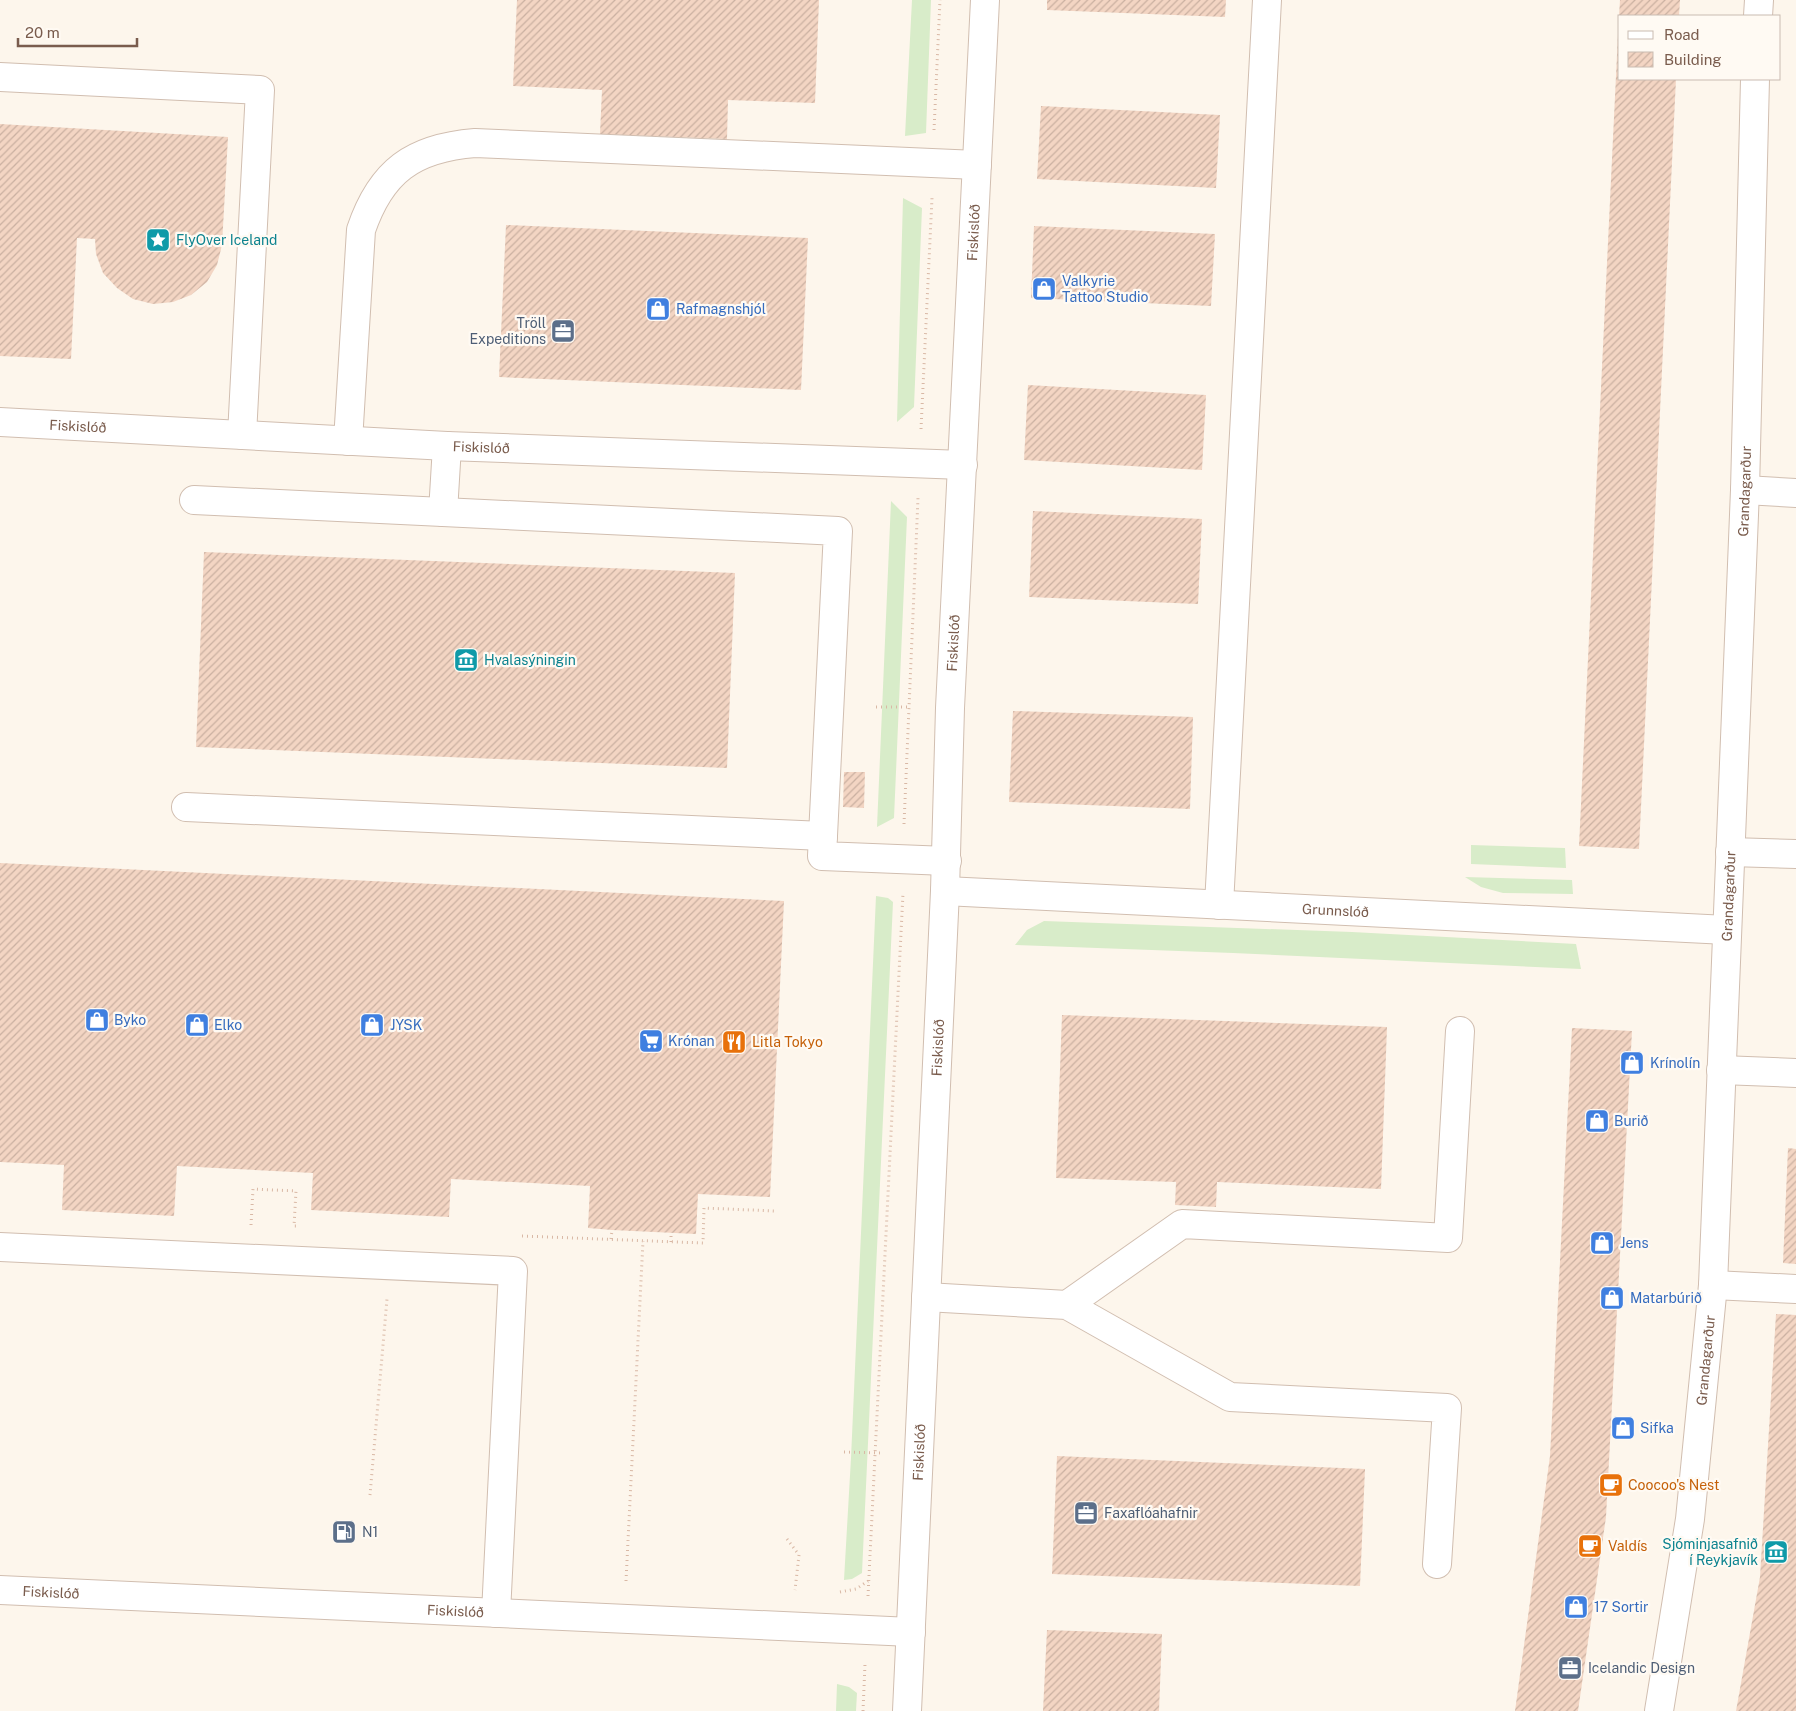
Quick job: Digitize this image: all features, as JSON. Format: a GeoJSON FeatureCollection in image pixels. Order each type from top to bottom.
{"type":"FeatureCollection","features":[{"type":"Feature","properties":{"kind":"street","name":"Fiskislóð"},"geometry":{"type":"LineString","coordinates":[[907,1711],[946,891],[950,708],[985,0]]}},
{"type":"Feature","properties":{"kind":"street"},"geometry":{"type":"LineString","coordinates":[[1219,905],[1267,0]]}},
{"type":"Feature","properties":{"kind":"street"},"geometry":{"type":"LineString","coordinates":[[1758,15],[1759,0]]}},
{"type":"Feature","properties":{"kind":"street"},"geometry":{"type":"LineString","coordinates":[[0,77],[260,90],[242,435]]}},
{"type":"Feature","properties":{"kind":"street","name":"Grandagarður"},"geometry":{"type":"LineString","coordinates":[[1659,1711],[1690,1518],[1713,1285],[1745,490],[1755,80]]}},
{"type":"Feature","properties":{"kind":"street"},"geometry":{"type":"LineString","coordinates":[[348,440],[362,230],[374,199],[390,177],[405,163],[427,152],[450,145],[475,143],[977,166]]}},
{"type":"Feature","properties":{"kind":"street","name":"Fiskislóð"},"geometry":{"type":"LineString","coordinates":[[0,422],[447,446],[963,464]]}},
{"type":"Feature","properties":{"kind":"street"},"geometry":{"type":"LineString","coordinates":[[443,512],[447,446]]}},
{"type":"Feature","properties":{"kind":"street"},"geometry":{"type":"LineString","coordinates":[[1745,490],[1796,493]]}},
{"type":"Feature","properties":{"kind":"street"},"geometry":{"type":"LineString","coordinates":[[194,500],[838,531],[822,856],[947,861]]}},
{"type":"Feature","properties":{"kind":"street"},"geometry":{"type":"LineString","coordinates":[[186,807],[823,836]]}},
{"type":"Feature","properties":{"kind":"street"},"geometry":{"type":"LineString","coordinates":[[1730,852],[1796,854]]}},
{"type":"Feature","properties":{"kind":"street","name":"Grunnslóð"},"geometry":{"type":"LineString","coordinates":[[946,891],[1727,930]]}},
{"type":"Feature","properties":{"kind":"street"},"geometry":{"type":"LineString","coordinates":[[1067,1305],[1182,1224],[1448,1238],[1460,1031]]}},
{"type":"Feature","properties":{"kind":"street"},"geometry":{"type":"LineString","coordinates":[[1721,1070],[1796,1073]]}},
{"type":"Feature","properties":{"kind":"street"},"geometry":{"type":"LineString","coordinates":[[0,1247],[513,1271],[496,1614]]}},
{"type":"Feature","properties":{"kind":"street"},"geometry":{"type":"LineString","coordinates":[[1713,1285],[1796,1289]]}},
{"type":"Feature","properties":{"kind":"street"},"geometry":{"type":"LineString","coordinates":[[926,1297],[1067,1305],[1230,1397],[1446,1408],[1437,1564]]}},
{"type":"Feature","properties":{"kind":"street","name":"Fiskislóð"},"geometry":{"type":"LineString","coordinates":[[0,1590],[911,1632]]}},
{"type":"Feature","properties":{"kind":"path"},"geometry":{"type":"LineString","coordinates":[[934,129],[940,0]]}},
{"type":"Feature","properties":{"kind":"path"},"geometry":{"type":"LineString","coordinates":[[923,395],[931,209]]}},
{"type":"Feature","properties":{"kind":"path"},"geometry":{"type":"LineString","coordinates":[[905,813],[916,525]]}},
{"type":"Feature","properties":{"kind":"path"},"geometry":{"type":"LineString","coordinates":[[876,707],[909,708]]}},
{"type":"Feature","properties":{"kind":"path"},"geometry":{"type":"LineString","coordinates":[[837,1592],[856,1589],[869,1580],[902,906]]}},
{"type":"Feature","properties":{"kind":"path"},"geometry":{"type":"LineString","coordinates":[[251,1226],[252,1189],[296,1191],[294,1226],[304,1226]]}},
{"type":"Feature","properties":{"kind":"path"},"geometry":{"type":"LineString","coordinates":[[515,1235],[703,1243],[704,1208],[775,1211]]}},
{"type":"Feature","properties":{"kind":"path"},"geometry":{"type":"LineString","coordinates":[[611,1239],[612,1230]]}},
{"type":"Feature","properties":{"kind":"path"},"geometry":{"type":"LineString","coordinates":[[671,1232],[671,1242]]}},
{"type":"Feature","properties":{"kind":"path"},"geometry":{"type":"LineString","coordinates":[[626,1581],[643,1241]]}},
{"type":"Feature","properties":{"kind":"path"},"geometry":{"type":"LineString","coordinates":[[370,1495],[387,1298]]}},
{"type":"Feature","properties":{"kind":"path"},"geometry":{"type":"LineString","coordinates":[[844,1452],[876,1453]]}},
{"type":"Feature","properties":{"kind":"path"},"geometry":{"type":"LineString","coordinates":[[787,1539],[799,1555],[795,1590]]}},
{"type":"Feature","properties":{"kind":"path"},"geometry":{"type":"LineString","coordinates":[[863,1711],[864,1683]]}},
{"type":"Feature","properties":{"kind":"green space"},"geometry":{"type":"Polygon","coordinates":[[[912,0],[931,0],[926,133],[905,136],[912,0]]]}},
{"type":"Feature","properties":{"kind":"green space"},"geometry":{"type":"Polygon","coordinates":[[[903,198],[922,208],[914,407],[897,422],[903,198]]]}},
{"type":"Feature","properties":{"kind":"green space"},"geometry":{"type":"Polygon","coordinates":[[[891,501],[907,517],[894,818],[877,827],[891,501]]]}},
{"type":"Feature","properties":{"kind":"green space"},"geometry":{"type":"Polygon","coordinates":[[[1471,845],[1565,848],[1566,868],[1471,864],[1471,845]]]}},
{"type":"Feature","properties":{"kind":"green space"},"geometry":{"type":"Polygon","coordinates":[[[1465,877],[1572,880],[1573,894],[1503,893],[1481,887],[1465,877]]]}},
{"type":"Feature","properties":{"kind":"green space"},"geometry":{"type":"Polygon","coordinates":[[[876,896],[888,898],[893,902],[862,1573],[852,1579],[844,1580],[851,1458],[876,896]]]}},
{"type":"Feature","properties":{"kind":"green space"},"geometry":{"type":"Polygon","coordinates":[[[1044,921],[1352,932],[1576,944],[1581,969],[1015,945],[1027,930],[1044,921]]]}},
{"type":"Feature","properties":{"kind":"green space"},"geometry":{"type":"Polygon","coordinates":[[[837,1684],[849,1687],[857,1693],[856,1711],[836,1711],[837,1684]]]}},
{"type":"Feature","properties":{"kind":"building"},"geometry":{"type":"Polygon","coordinates":[[[517,0],[819,0],[815,103],[728,100],[727,139],[600,134],[602,90],[513,86],[517,0]]]}},
{"type":"Feature","properties":{"kind":"building"},"geometry":{"type":"Polygon","coordinates":[[[1047,0],[1226,0],[1225,17],[1047,10],[1047,0]]]}},
{"type":"Feature","properties":{"kind":"building"},"geometry":{"type":"Polygon","coordinates":[[[1620,0],[1680,0],[1679,15],[1619,15],[1620,0]]]}},
{"type":"Feature","properties":{"kind":"building"},"geometry":{"type":"Polygon","coordinates":[[[1618,34],[1618,80],[1676,80],[1639,849],[1579,846],[1618,34]]]}},
{"type":"Feature","properties":{"kind":"building"},"geometry":{"type":"Polygon","coordinates":[[[1041,106],[1220,115],[1216,188],[1037,179],[1041,106]]]}},
{"type":"Feature","properties":{"kind":"building"},"geometry":{"type":"Polygon","coordinates":[[[0,124],[228,137],[222,245],[217,265],[207,282],[191,295],[173,302],[153,304],[133,299],[117,288],[103,273],[96,254],[95,239],[77,238],[71,359],[0,356],[0,124]]]}},
{"type":"Feature","properties":{"kind":"building"},"geometry":{"type":"Polygon","coordinates":[[[506,225],[808,238],[801,390],[499,377],[506,225]]]}},
{"type":"Feature","properties":{"kind":"building"},"geometry":{"type":"Polygon","coordinates":[[[1034,226],[1215,234],[1211,306],[1031,298],[1034,226]]]}},
{"type":"Feature","properties":{"kind":"building"},"geometry":{"type":"Polygon","coordinates":[[[1028,385],[1206,395],[1202,470],[1024,460],[1028,385]]]}},
{"type":"Feature","properties":{"kind":"building"},"geometry":{"type":"Polygon","coordinates":[[[1033,511],[1202,519],[1198,604],[1029,597],[1033,511]]]}},
{"type":"Feature","properties":{"kind":"building","name":"Hvalasýningin"},"geometry":{"type":"Polygon","coordinates":[[[204,552],[735,573],[727,768],[196,747],[204,552]]]}},
{"type":"Feature","properties":{"kind":"building"},"geometry":{"type":"Polygon","coordinates":[[[1013,711],[1193,717],[1190,809],[1009,802],[1013,711]]]}},
{"type":"Feature","properties":{"kind":"building"},"geometry":{"type":"Polygon","coordinates":[[[844,772],[865,772],[864,808],[843,807],[844,772]]]}},
{"type":"Feature","properties":{"kind":"building"},"geometry":{"type":"Polygon","coordinates":[[[0,863],[784,901],[770,1197],[698,1194],[696,1234],[612,1230],[588,1228],[590,1186],[451,1179],[449,1217],[311,1210],[313,1173],[177,1166],[174,1216],[62,1210],[64,1165],[0,1162],[0,863]]]}},
{"type":"Feature","properties":{"kind":"building"},"geometry":{"type":"Polygon","coordinates":[[[1062,1015],[1387,1027],[1381,1189],[1217,1182],[1216,1207],[1175,1205],[1176,1182],[1056,1178],[1062,1015]]]}},
{"type":"Feature","properties":{"kind":"building"},"geometry":{"type":"Polygon","coordinates":[[[1572,1028],[1632,1031],[1606,1517],[1578,1711],[1515,1711],[1550,1456],[1572,1028]]]}},
{"type":"Feature","properties":{"kind":"building"},"geometry":{"type":"Polygon","coordinates":[[[1788,1148],[1796,1149],[1796,1264],[1783,1263],[1788,1148]]]}},
{"type":"Feature","properties":{"kind":"building"},"geometry":{"type":"Polygon","coordinates":[[[1776,1314],[1796,1315],[1796,1711],[1736,1711],[1760,1577],[1776,1314]]]}},
{"type":"Feature","properties":{"kind":"building"},"geometry":{"type":"Polygon","coordinates":[[[1057,1456],[1365,1469],[1360,1586],[1052,1574],[1057,1456]]]}},
{"type":"Feature","properties":{"kind":"building"},"geometry":{"type":"Polygon","coordinates":[[[1047,1630],[1162,1634],[1159,1711],[1043,1711],[1047,1630]]]}},
{"type":"Feature","properties":{"kind":"place","name":"FlyOver Iceland"},"geometry":{"type":"Point","coordinates":[158,240]}},
{"type":"Feature","properties":{"kind":"place","name":"Valkyrie Tattoo Studio"},"geometry":{"type":"Point","coordinates":[1044,289]}},
{"type":"Feature","properties":{"kind":"place","name":"Rafmagnshjól"},"geometry":{"type":"Point","coordinates":[658,309]}},
{"type":"Feature","properties":{"kind":"place","name":"Tröll Expeditions"},"geometry":{"type":"Point","coordinates":[563,331]}},
{"type":"Feature","properties":{"kind":"place","name":"Hvalasýningin"},"geometry":{"type":"Point","coordinates":[466,660]}},
{"type":"Feature","properties":{"kind":"place","name":"Byko"},"geometry":{"type":"Point","coordinates":[97,1020]}},
{"type":"Feature","properties":{"kind":"place","name":"Elko"},"geometry":{"type":"Point","coordinates":[197,1025]}},
{"type":"Feature","properties":{"kind":"place","name":"JYSK"},"geometry":{"type":"Point","coordinates":[372,1025]}},
{"type":"Feature","properties":{"kind":"place","name":"Krónan"},"geometry":{"type":"Point","coordinates":[651,1041]}},
{"type":"Feature","properties":{"kind":"place","name":"Litla Tokyo"},"geometry":{"type":"Point","coordinates":[734,1042]}},
{"type":"Feature","properties":{"kind":"place","name":"Krínolín"},"geometry":{"type":"Point","coordinates":[1632,1063]}},
{"type":"Feature","properties":{"kind":"place","name":"Burið"},"geometry":{"type":"Point","coordinates":[1597,1121]}},
{"type":"Feature","properties":{"kind":"place","name":"Jens"},"geometry":{"type":"Point","coordinates":[1602,1243]}},
{"type":"Feature","properties":{"kind":"place","name":"Matarbúrið"},"geometry":{"type":"Point","coordinates":[1612,1298]}},
{"type":"Feature","properties":{"kind":"place","name":"Sifka"},"geometry":{"type":"Point","coordinates":[1623,1428]}},
{"type":"Feature","properties":{"kind":"place","name":"Coocoo's Nest"},"geometry":{"type":"Point","coordinates":[1611,1485]}},
{"type":"Feature","properties":{"kind":"place","name":"Faxaflóahafnir"},"geometry":{"type":"Point","coordinates":[1086,1513]}},
{"type":"Feature","properties":{"kind":"place","name":"N1"},"geometry":{"type":"Point","coordinates":[344,1532]}},
{"type":"Feature","properties":{"kind":"place","name":"Valdís"},"geometry":{"type":"Point","coordinates":[1590,1546]}},
{"type":"Feature","properties":{"kind":"place","name":"Sjóminjasafnið í Reykjavík"},"geometry":{"type":"Point","coordinates":[1776,1552]}},
{"type":"Feature","properties":{"kind":"place","name":"17 Sortir"},"geometry":{"type":"Point","coordinates":[1576,1607]}},
{"type":"Feature","properties":{"kind":"place","name":"Icelandic Design"},"geometry":{"type":"Point","coordinates":[1570,1668]}}]}
